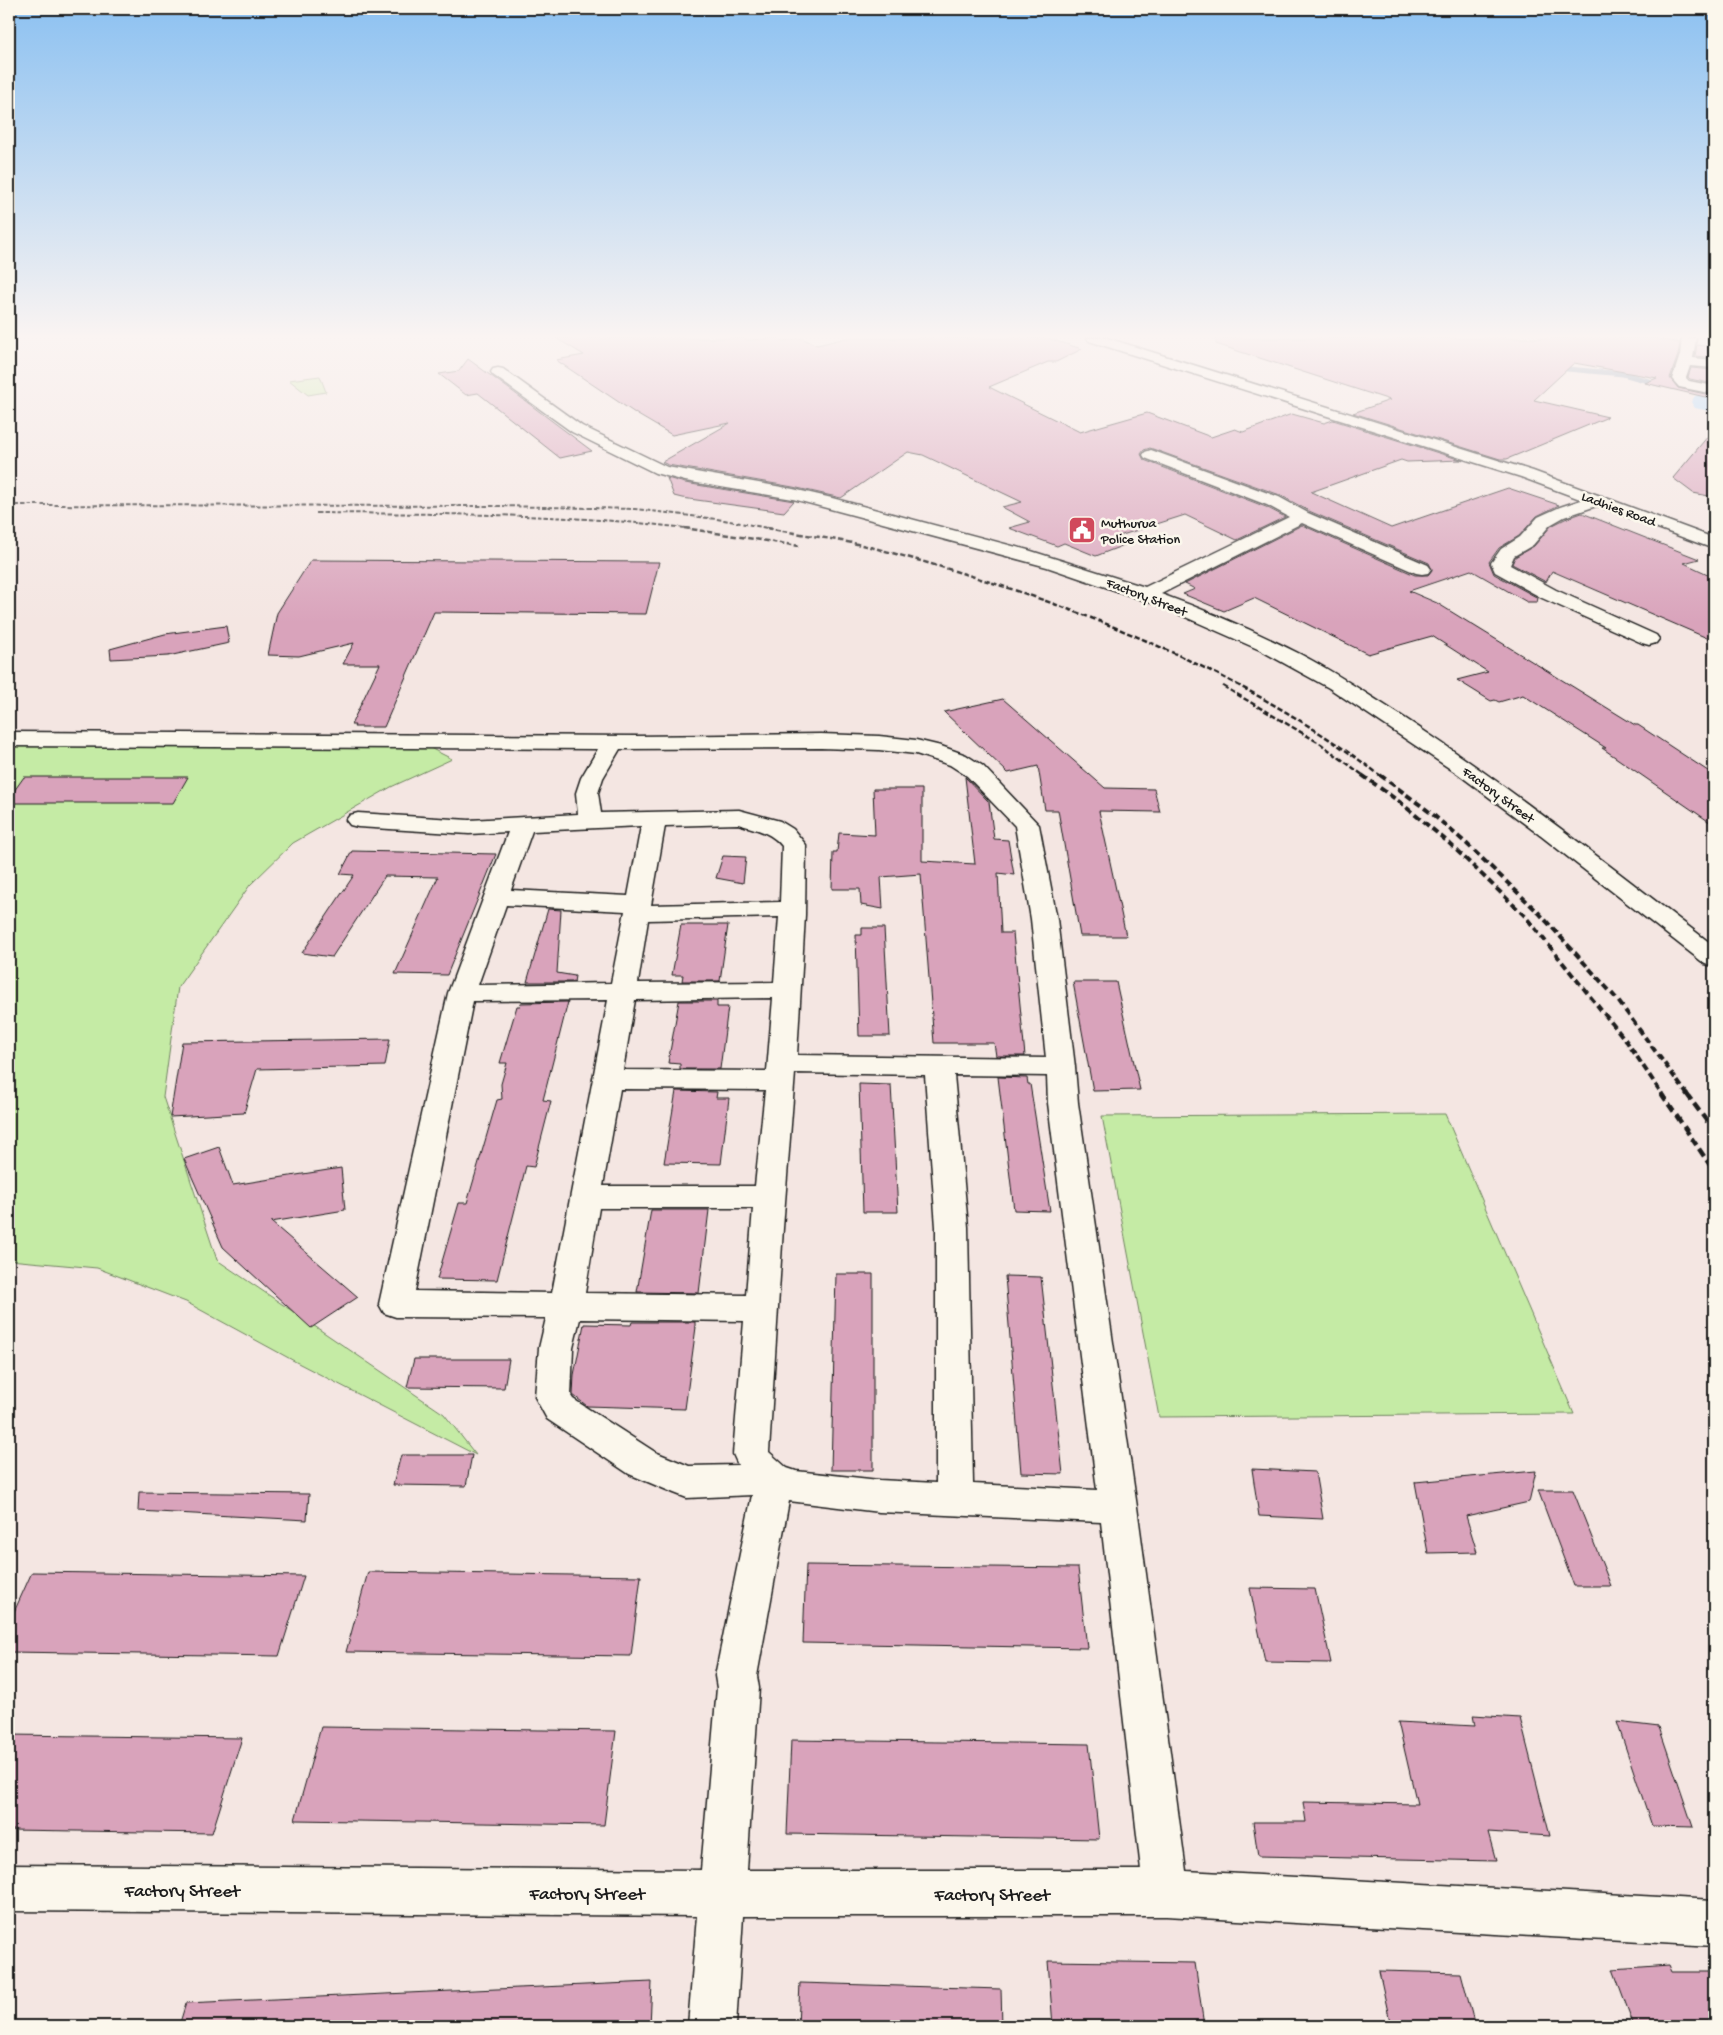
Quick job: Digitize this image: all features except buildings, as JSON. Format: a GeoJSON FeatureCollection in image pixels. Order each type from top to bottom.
{"type":"FeatureCollection","features":[{"type":"Feature","properties":{"kind":"street","name":"Factory Street"},"geometry":{"type":"LineString","coordinates":[[585,433],[661,470],[826,502],[1042,560],[1146,594],[1243,634],[1295,660],[1413,732],[1508,800],[1714,958]]}},
{"type":"Feature","properties":{"kind":"street","name":"Ladhies Road"},"geometry":{"type":"LineString","coordinates":[[1398,433],[1527,474],[1714,544]]}},
{"type":"Feature","properties":{"kind":"street"},"geometry":{"type":"LineString","coordinates":[[1425,433],[1614,493],[1698,522]]}},
{"type":"Feature","properties":{"kind":"street"},"geometry":{"type":"LineString","coordinates":[[1152,455],[1273,501],[1302,517],[1422,569]]}},
{"type":"Feature","properties":{"kind":"street"},"geometry":{"type":"LineString","coordinates":[[1596,500],[1550,518],[1536,527],[1534,535],[1506,552],[1500,563],[1501,568],[1549,594],[1650,639]]}},
{"type":"Feature","properties":{"kind":"street"},"geometry":{"type":"LineString","coordinates":[[1146,594],[1302,517]]}},
{"type":"Feature","properties":{"kind":"street"},"geometry":{"type":"LineString","coordinates":[[9,739],[613,742],[821,741],[879,743],[916,747],[958,760],[975,771],[992,787],[1027,825],[1044,919],[1061,1067],[1063,1103],[1118,1507],[1166,1893]]}},
{"type":"Feature","properties":{"kind":"street"},"geometry":{"type":"LineString","coordinates":[[590,821],[587,793],[592,778],[613,742]]}},
{"type":"Feature","properties":{"kind":"street"},"geometry":{"type":"LineString","coordinates":[[358,820],[469,827],[590,821],[739,817],[772,826],[785,834],[794,845],[792,909],[782,1073],[770,1198],[751,1454],[759,1467],[774,1479],[794,1487],[812,1490],[880,1496],[1118,1507]]}},
{"type":"Feature","properties":{"kind":"street"},"geometry":{"type":"LineString","coordinates":[[654,819],[566,1306],[556,1348],[553,1397],[560,1409],[642,1463],[687,1482],[774,1479]]}},
{"type":"Feature","properties":{"kind":"street"},"geometry":{"type":"LineString","coordinates":[[523,824],[461,993],[396,1304],[762,1308]]}},
{"type":"Feature","properties":{"kind":"street"},"geometry":{"type":"LineString","coordinates":[[496,898],[638,908],[792,909]]}},
{"type":"Feature","properties":{"kind":"street"},"geometry":{"type":"LineString","coordinates":[[461,993],[787,990]]}},
{"type":"Feature","properties":{"kind":"street"},"geometry":{"type":"LineString","coordinates":[[607,1079],[939,1066],[1061,1067]]}},
{"type":"Feature","properties":{"kind":"street"},"geometry":{"type":"LineString","coordinates":[[939,1066],[952,1227],[955,1500]]}},
{"type":"Feature","properties":{"kind":"street"},"geometry":{"type":"LineString","coordinates":[[586,1197],[770,1198]]}},
{"type":"Feature","properties":{"kind":"street"},"geometry":{"type":"LineString","coordinates":[[712,2026],[738,1688],[736,1676],[774,1479]]}},
{"type":"Feature","properties":{"kind":"street","name":"Factory Street"},"geometry":{"type":"LineString","coordinates":[[9,1888],[722,1893],[1166,1893],[1714,1923]]}},
{"type":"Feature","properties":{"kind":"green space"},"geometry":{"type":"Polygon","coordinates":[[[424,745],[452,759],[391,787],[293,843],[250,885],[178,987],[163,1097],[217,1260],[444,1414],[476,1455],[296,1362],[186,1302],[97,1268],[9,1260],[9,746],[424,745]]]}},
{"type":"Feature","properties":{"kind":"green space"},"geometry":{"type":"Polygon","coordinates":[[[1445,1114],[1574,1414],[1159,1417],[1102,1116],[1445,1114]]]}},
{"type":"Feature","properties":{"kind":"railway"},"geometry":{"type":"LineString","coordinates":[[9,505],[501,506],[635,509],[724,520],[773,529]]}},
{"type":"Feature","properties":{"kind":"railway"},"geometry":{"type":"LineString","coordinates":[[316,513],[552,517],[685,528]]}},
{"type":"Feature","properties":{"kind":"railway"},"geometry":{"type":"LineString","coordinates":[[685,528],[693,529]]}},
{"type":"Feature","properties":{"kind":"railway"},"geometry":{"type":"LineString","coordinates":[[685,528],[799,546]]}},
{"type":"Feature","properties":{"kind":"railway"},"geometry":{"type":"LineString","coordinates":[[767,528],[874,548],[1008,588],[1074,611],[1203,667],[1264,699],[1324,736],[1381,776]]}},
{"type":"Feature","properties":{"kind":"railway"},"geometry":{"type":"LineString","coordinates":[[1223,686],[1321,744],[1364,776]]}},
{"type":"Feature","properties":{"kind":"railway"},"geometry":{"type":"LineString","coordinates":[[1362,775],[1401,803],[1449,843],[1525,916],[1627,1042],[1662,1094]]}},
{"type":"Feature","properties":{"kind":"railway"},"geometry":{"type":"LineString","coordinates":[[1380,775],[1431,813],[1467,844],[1539,913],[1616,998],[1687,1094]]}},
{"type":"Feature","properties":{"kind":"railway"},"geometry":{"type":"LineString","coordinates":[[1661,1093],[1714,1171]]}},
{"type":"Feature","properties":{"kind":"railway"},"geometry":{"type":"LineString","coordinates":[[1686,1093],[1714,1131]]}},
{"type":"Feature","properties":{"kind":"place","name":"Muthurua Police Station"},"geometry":{"type":"Point","coordinates":[1082,530]}}]}
